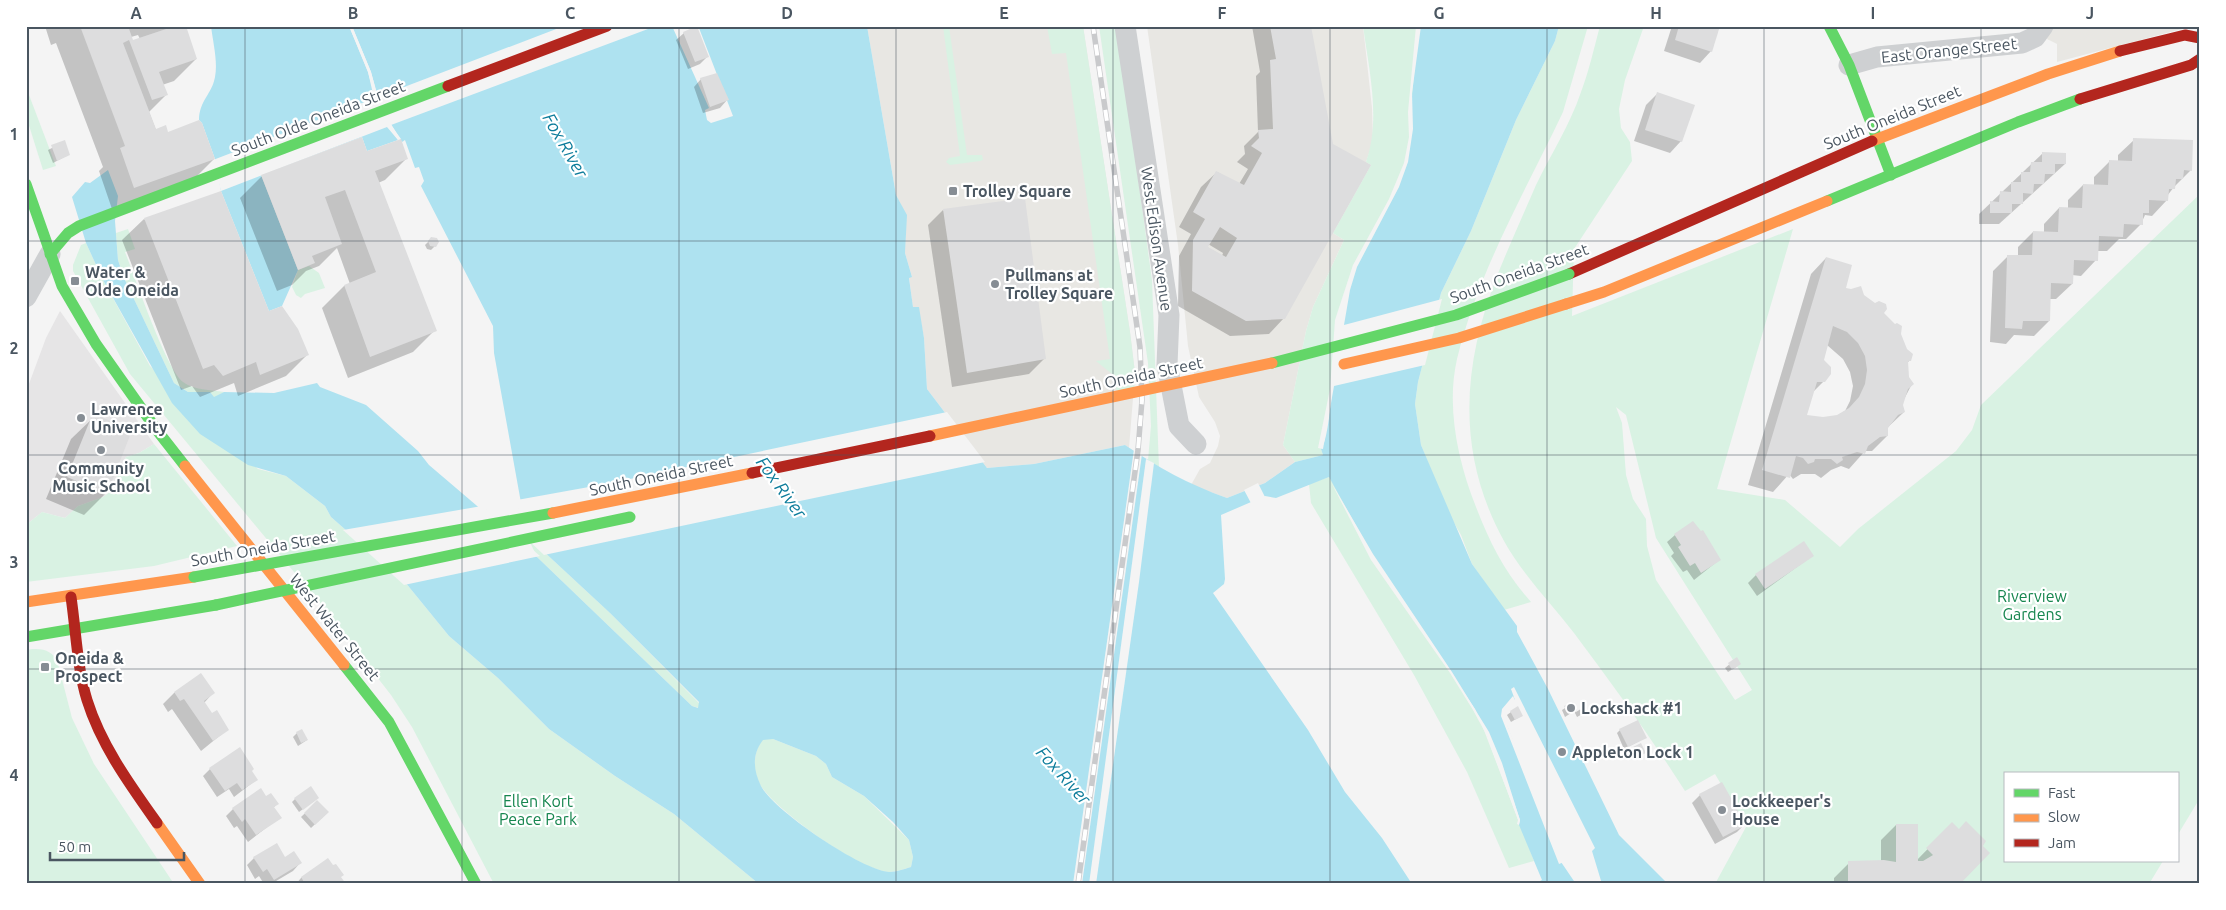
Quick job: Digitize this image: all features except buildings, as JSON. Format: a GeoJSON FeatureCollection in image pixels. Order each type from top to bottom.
{"type":"FeatureCollection","features":[{"type":"Feature","properties":{"kind":"main road","name":"South Olde Oneida Street"},"geometry":{"type":"LineString","coordinates":[[50,254],[68,233],[79,226],[607,26]]}},
{"type":"Feature","properties":{"kind":"main road"},"geometry":{"type":"LineString","coordinates":[[1828,26],[1850,65],[1891,175]]}},
{"type":"Feature","properties":{"kind":"main road","name":"South Oneida Street"},"geometry":{"type":"LineString","coordinates":[[26,602],[71,598],[194,577],[634,498],[1252,368],[1456,315],[1569,274],[1876,139],[2072,65],[2185,35],[2200,38]]}},
{"type":"Feature","properties":{"kind":"main road"},"geometry":{"type":"LineString","coordinates":[[1331,367],[1460,338],[1604,292],[2068,103],[2191,65],[2200,59]]}},
{"type":"Feature","properties":{"kind":"main road"},"geometry":{"type":"LineString","coordinates":[[2033,93],[2072,65]]}},
{"type":"Feature","properties":{"kind":"main road"},"geometry":{"type":"LineString","coordinates":[[1865,155],[1876,139]]}},
{"type":"Feature","properties":{"kind":"main road"},"geometry":{"type":"LineString","coordinates":[[1891,175],[1912,151]]}},
{"type":"Feature","properties":{"kind":"main road","name":"West Water Street"},"geometry":{"type":"LineString","coordinates":[[26,184],[62,286],[125,388],[389,722],[476,884]]}},
{"type":"Feature","properties":{"kind":"main road"},"geometry":{"type":"LineString","coordinates":[[1673,265],[1698,240]]}},
{"type":"Feature","properties":{"kind":"main road","name":"South Oneida Street"},"geometry":{"type":"LineString","coordinates":[[1165,404],[1183,400]]}},
{"type":"Feature","properties":{"kind":"main road"},"geometry":{"type":"LineString","coordinates":[[26,637],[216,605],[638,516]]}},
{"type":"Feature","properties":{"kind":"main road"},"geometry":{"type":"LineString","coordinates":[[71,598],[88,700],[100,730],[116,760],[200,884]]}},
{"type":"Feature","properties":{"kind":"street","name":"West Edison Avenue"},"geometry":{"type":"LineString","coordinates":[[1125,26],[1169,315],[1166,365],[1179,426],[1196,444]]}},
{"type":"Feature","properties":{"kind":"street","name":"East Orange Street"},"geometry":{"type":"LineString","coordinates":[[1850,65],[1877,57],[2022,43],[2035,37],[2043,26]]}},
{"type":"Feature","properties":{"kind":"street"},"geometry":{"type":"LineString","coordinates":[[26,297],[50,254]]}},
{"type":"Feature","properties":{"kind":"shaded area"},"geometry":{"type":"Polygon","coordinates":[[[867,26],[1083,26],[1135,373],[1129,448],[1125,445],[1034,464],[987,468],[927,389],[924,338],[918,307],[913,308],[909,277],[912,277],[905,253],[906,215],[896,195],[867,26]]]}},
{"type":"Feature","properties":{"kind":"shaded area"},"geometry":{"type":"Polygon","coordinates":[[[1147,26],[1363,26],[1372,108],[1373,142],[1366,162],[1371,165],[1333,233],[1344,240],[1313,307],[1306,331],[1283,445],[1295,462],[1265,483],[1227,498],[1191,485],[1200,469],[1210,463],[1218,446],[1220,436],[1215,422],[1199,397],[1188,346],[1178,245],[1147,26]]]}},
{"type":"Feature","properties":{"kind":"shaded area"},"geometry":{"type":"Polygon","coordinates":[[[2049,26],[2193,26],[2057,62],[2057,44],[2047,39],[2049,26]]]}},
{"type":"Feature","properties":{"kind":"shaded area","name":"Lawrence University"},"geometry":{"type":"Polygon","coordinates":[[[60,311],[154,444],[139,453],[126,457],[110,492],[103,497],[78,506],[65,518],[42,512],[26,525],[26,392],[46,338],[60,311]]]}},
{"type":"Feature","properties":{"kind":"green space"},"geometry":{"type":"Polygon","coordinates":[[[943,26],[949,26],[967,155],[982,155],[983,160],[980,161],[950,165],[946,162],[949,158],[960,156],[943,26]]]}},
{"type":"Feature","properties":{"kind":"green space"},"geometry":{"type":"Polygon","coordinates":[[[1047,26],[1083,26],[1130,332],[1135,373],[1134,396],[1117,392],[1112,374],[1096,361],[1110,359],[1066,53],[1052,54],[1047,26]]]}},
{"type":"Feature","properties":{"kind":"green space"},"geometry":{"type":"Polygon","coordinates":[[[1099,26],[1117,26],[1152,280],[1159,468],[1148,460],[1151,426],[1148,363],[1099,26]]]}},
{"type":"Feature","properties":{"kind":"green space"},"geometry":{"type":"Polygon","coordinates":[[[1363,26],[1419,26],[1411,137],[1406,163],[1333,389],[1321,449],[1323,455],[1295,462],[1283,445],[1306,331],[1313,307],[1344,240],[1333,233],[1371,165],[1366,162],[1373,129],[1372,94],[1363,26]]]}},
{"type":"Feature","properties":{"kind":"green space"},"geometry":{"type":"Polygon","coordinates":[[[1559,26],[1588,26],[1563,112],[1504,233],[1477,295],[1457,359],[1454,377],[1453,415],[1459,453],[1470,490],[1499,557],[1513,580],[1531,602],[1504,610],[1472,564],[1461,535],[1449,514],[1421,445],[1415,404],[1418,382],[1441,293],[1471,231],[1516,120],[1555,41],[1559,26]]]}},
{"type":"Feature","properties":{"kind":"green space","name":"Riverview Gardens"},"geometry":{"type":"Polygon","coordinates":[[[1600,26],[1644,26],[1625,80],[1619,109],[1621,128],[1630,142],[1632,161],[1574,249],[1572,316],[1793,229],[1717,489],[1785,500],[1840,547],[1858,529],[1956,451],[1972,430],[1981,405],[2200,194],[2200,798],[2178,834],[2178,772],[2004,772],[2004,862],[2162,862],[2149,884],[1715,884],[1746,827],[1715,774],[1685,791],[1603,672],[1519,565],[1504,541],[1488,508],[1478,476],[1471,443],[1469,410],[1471,376],[1485,310],[1497,276],[1536,185],[1577,104],[1600,26]],[[1616,407],[1622,423],[1626,475],[1633,499],[1646,519],[1647,546],[1656,580],[1735,700],[1752,690],[1656,538],[1626,415],[1616,407]]]}},
{"type":"Feature","properties":{"kind":"green space"},"geometry":{"type":"Polygon","coordinates":[[[26,87],[56,166],[43,170],[26,116],[26,87]]]}},
{"type":"Feature","properties":{"kind":"green space"},"geometry":{"type":"Polygon","coordinates":[[[128,229],[135,249],[125,252],[151,322],[168,360],[176,374],[187,385],[224,392],[214,398],[210,392],[188,392],[174,383],[124,278],[118,260],[116,233],[128,229]]]}},
{"type":"Feature","properties":{"kind":"green space","name":"Ellen Kort Peace Park"},"geometry":{"type":"Polygon","coordinates":[[[86,243],[103,280],[150,366],[258,469],[286,476],[325,506],[331,517],[405,582],[449,636],[498,678],[549,729],[615,776],[674,814],[759,884],[494,884],[412,727],[391,695],[318,601],[130,374],[73,271],[73,265],[81,245],[86,243]]]}},
{"type":"Feature","properties":{"kind":"green space"},"geometry":{"type":"Polygon","coordinates":[[[309,266],[319,273],[325,288],[305,294],[301,298],[296,295],[292,287],[298,270],[309,266]]]}},
{"type":"Feature","properties":{"kind":"green space"},"geometry":{"type":"Polygon","coordinates":[[[154,444],[237,546],[154,566],[26,582],[26,525],[42,512],[65,518],[78,506],[103,497],[110,492],[126,457],[139,453],[154,444]]]}},
{"type":"Feature","properties":{"kind":"green space"},"geometry":{"type":"Polygon","coordinates":[[[1329,477],[1452,672],[1482,725],[1534,861],[1509,868],[1467,772],[1414,675],[1311,503],[1309,484],[1329,477]]]}},
{"type":"Feature","properties":{"kind":"green space"},"geometry":{"type":"Polygon","coordinates":[[[527,536],[610,613],[699,703],[699,708],[692,706],[537,557],[527,536]]]}},
{"type":"Feature","properties":{"kind":"green space"},"geometry":{"type":"Polygon","coordinates":[[[26,650],[46,651],[57,660],[72,718],[94,764],[174,884],[26,884],[26,650]]]}},
{"type":"Feature","properties":{"kind":"green space"},"geometry":{"type":"Polygon","coordinates":[[[763,739],[773,739],[816,756],[826,764],[832,777],[864,796],[909,840],[913,857],[911,867],[889,872],[875,869],[859,862],[821,839],[786,812],[763,789],[757,777],[755,757],[763,739]]]}},
{"type":"Feature","properties":{"kind":"water"},"geometry":{"type":"Polygon","coordinates":[[[211,26],[349,26],[368,72],[376,107],[398,140],[367,151],[362,137],[261,175],[298,270],[282,306],[269,311],[221,191],[215,159],[202,123],[199,120],[201,108],[211,88],[216,71],[211,26]]]}},
{"type":"Feature","properties":{"kind":"water","name":"Fox River"},"geometry":{"type":"Polygon","coordinates":[[[352,26],[672,26],[709,108],[705,110],[707,120],[711,123],[733,116],[699,28],[696,26],[867,26],[896,195],[907,215],[905,253],[912,277],[909,278],[913,307],[919,307],[924,338],[927,389],[987,468],[1034,464],[1125,445],[1174,475],[1227,498],[1265,483],[1295,462],[1323,455],[1321,449],[1328,427],[1338,322],[1342,301],[1357,262],[1397,186],[1407,159],[1419,26],[1559,26],[1555,41],[1516,120],[1471,231],[1441,293],[1418,382],[1415,404],[1421,445],[1472,564],[1517,626],[1517,632],[1548,689],[1619,835],[1668,884],[1602,884],[1592,851],[1595,848],[1514,687],[1511,689],[1515,700],[1504,707],[1503,715],[1559,859],[1576,884],[1534,884],[1542,880],[1519,825],[1520,820],[1500,762],[1475,709],[1374,558],[1329,477],[1276,498],[1265,496],[1221,515],[1225,579],[1224,584],[1213,593],[1308,730],[1345,792],[1382,838],[1412,884],[759,884],[674,814],[615,776],[549,729],[498,678],[449,636],[405,582],[331,517],[325,506],[286,476],[248,465],[200,434],[172,403],[103,280],[86,243],[72,197],[85,182],[90,183],[108,170],[118,196],[115,221],[118,260],[124,278],[174,383],[188,392],[210,392],[214,397],[224,392],[274,393],[317,383],[320,387],[366,405],[418,451],[429,465],[537,557],[692,706],[698,708],[699,702],[610,613],[527,536],[494,353],[493,326],[421,186],[424,181],[419,167],[415,168],[405,140],[402,142],[380,106],[371,72],[352,26]],[[773,739],[763,740],[755,756],[756,774],[761,786],[769,797],[799,823],[859,861],[876,869],[889,872],[911,867],[913,857],[909,840],[893,822],[864,796],[832,777],[826,764],[816,756],[773,739]]]}},
{"type":"Feature","properties":{"kind":"pier"},"geometry":{"type":"Polygon","coordinates":[[[349,26],[352,26],[371,72],[378,97],[564,26],[656,26],[391,125],[401,139],[398,140],[387,127],[221,191],[213,160],[375,98],[368,72],[349,26]]]}},
{"type":"Feature","properties":{"kind":"pier"},"geometry":{"type":"Polygon","coordinates":[[[1416,26],[1421,26],[1412,93],[1413,129],[1408,162],[1399,187],[1357,267],[1350,290],[1344,325],[1442,299],[1425,365],[1334,386],[1323,449],[1318,448],[1330,389],[1335,320],[1353,265],[1389,199],[1404,163],[1409,137],[1408,112],[1416,26]]]}},
{"type":"Feature","properties":{"kind":"pier"},"geometry":{"type":"Polygon","coordinates":[[[947,412],[985,462],[544,555],[525,537],[517,500],[611,483],[947,412]]]}},
{"type":"Feature","properties":{"kind":"pier"},"geometry":{"type":"Polygon","coordinates":[[[1134,449],[1142,454],[1082,884],[1073,884],[1134,449]]]}},
{"type":"Feature","properties":{"kind":"pier"},"geometry":{"type":"Polygon","coordinates":[[[1146,459],[1154,463],[1139,582],[1096,884],[1089,884],[1146,459]]]}},
{"type":"Feature","properties":{"kind":"pier"},"geometry":{"type":"Polygon","coordinates":[[[1331,482],[1373,554],[1452,672],[1489,732],[1502,763],[1520,820],[1519,825],[1517,824],[1518,820],[1486,734],[1473,710],[1450,673],[1371,560],[1331,482]]]}},
{"type":"Feature","properties":{"kind":"pier"},"geometry":{"type":"Polygon","coordinates":[[[1258,483],[1266,499],[1252,505],[1244,490],[1258,483]]]}},
{"type":"Feature","properties":{"kind":"pier"},"geometry":{"type":"Polygon","coordinates":[[[482,506],[540,556],[404,585],[343,530],[482,506]]]}},
{"type":"Feature","properties":{"kind":"pier"},"geometry":{"type":"Polygon","coordinates":[[[1513,696],[1516,702],[1506,708],[1505,715],[1508,727],[1564,862],[1559,864],[1501,716],[1502,709],[1513,696]]]}},
{"type":"Feature","properties":{"kind":"railway"},"geometry":{"type":"LineString","coordinates":[[1078,884],[1138,450],[1142,400],[1140,347],[1093,26]]}},
{"type":"Feature","properties":{"kind":"traffic: fast"},"geometry":{"type":"LineString","coordinates":[[1829,26],[1849,65],[1891,175]]}},
{"type":"Feature","properties":{"kind":"traffic: fast"},"geometry":{"type":"LineString","coordinates":[[50,254],[68,233],[79,226],[448,86]]}},
{"type":"Feature","properties":{"kind":"traffic: fast"},"geometry":{"type":"LineString","coordinates":[[1827,201],[2018,122],[2080,99]]}},
{"type":"Feature","properties":{"kind":"traffic: fast"},"geometry":{"type":"LineString","coordinates":[[26,184],[62,286],[96,344],[156,429],[185,466]]}},
{"type":"Feature","properties":{"kind":"traffic: fast"},"geometry":{"type":"LineString","coordinates":[[1272,363],[1456,315],[1569,274]]}},
{"type":"Feature","properties":{"kind":"traffic: fast"},"geometry":{"type":"LineString","coordinates":[[194,577],[553,513]]}},
{"type":"Feature","properties":{"kind":"traffic: fast"},"geometry":{"type":"LineString","coordinates":[[216,605],[630,517]]}},
{"type":"Feature","properties":{"kind":"traffic: fast"},"geometry":{"type":"LineString","coordinates":[[26,637],[216,605]]}},
{"type":"Feature","properties":{"kind":"traffic: fast"},"geometry":{"type":"LineString","coordinates":[[344,665],[389,722],[476,884]]}},
{"type":"Feature","properties":{"kind":"traffic: slow"},"geometry":{"type":"LineString","coordinates":[[1872,141],[2048,74],[2120,51]]}},
{"type":"Feature","properties":{"kind":"traffic: slow"},"geometry":{"type":"LineString","coordinates":[[1566,304],[1604,292],[1827,201]]}},
{"type":"Feature","properties":{"kind":"traffic: slow"},"geometry":{"type":"LineString","coordinates":[[1344,364],[1459,338],[1566,304]]}},
{"type":"Feature","properties":{"kind":"traffic: slow"},"geometry":{"type":"LineString","coordinates":[[930,436],[1272,363]]}},
{"type":"Feature","properties":{"kind":"traffic: slow"},"geometry":{"type":"LineString","coordinates":[[185,466],[344,665]]}},
{"type":"Feature","properties":{"kind":"traffic: slow"},"geometry":{"type":"LineString","coordinates":[[553,513],[752,473]]}},
{"type":"Feature","properties":{"kind":"traffic: slow"},"geometry":{"type":"LineString","coordinates":[[26,602],[194,577]]}},
{"type":"Feature","properties":{"kind":"traffic: slow"},"geometry":{"type":"LineString","coordinates":[[157,823],[200,884]]}},
{"type":"Feature","properties":{"kind":"traffic: jam"},"geometry":{"type":"LineString","coordinates":[[448,86],[607,26]]}},
{"type":"Feature","properties":{"kind":"traffic: jam"},"geometry":{"type":"LineString","coordinates":[[2120,51],[2185,35],[2200,38]]}},
{"type":"Feature","properties":{"kind":"traffic: jam"},"geometry":{"type":"LineString","coordinates":[[2080,99],[2191,65],[2200,59]]}},
{"type":"Feature","properties":{"kind":"traffic: jam"},"geometry":{"type":"LineString","coordinates":[[1569,274],[1872,141]]}},
{"type":"Feature","properties":{"kind":"traffic: jam"},"geometry":{"type":"LineString","coordinates":[[752,473],[930,436]]}},
{"type":"Feature","properties":{"kind":"traffic: jam"},"geometry":{"type":"LineString","coordinates":[[71,597],[81,675],[93,717],[117,764],[157,823]]}},
{"type":"Feature","properties":{"kind":"place","name":"Trolley Square"},"geometry":{"type":"Point","coordinates":[953,191]}},
{"type":"Feature","properties":{"kind":"place","name":"Water & Olde Oneida"},"geometry":{"type":"Point","coordinates":[75,281]}},
{"type":"Feature","properties":{"kind":"place","name":"Pullmans at Trolley Square"},"geometry":{"type":"Point","coordinates":[995,284]}},
{"type":"Feature","properties":{"kind":"place","name":"Lawrence University"},"geometry":{"type":"Point","coordinates":[81,418]}},
{"type":"Feature","properties":{"kind":"place","name":"Community Music School"},"geometry":{"type":"Point","coordinates":[101,450]}},
{"type":"Feature","properties":{"kind":"place","name":"Oneida & Prospect"},"geometry":{"type":"Point","coordinates":[45,667]}},
{"type":"Feature","properties":{"kind":"place","name":"Lockshack #1"},"geometry":{"type":"Point","coordinates":[1571,708]}},
{"type":"Feature","properties":{"kind":"place","name":"Appleton Lock 1"},"geometry":{"type":"Point","coordinates":[1562,752]}},
{"type":"Feature","properties":{"kind":"place","name":"Lockkeeper's House"},"geometry":{"type":"Point","coordinates":[1722,810]}}]}
